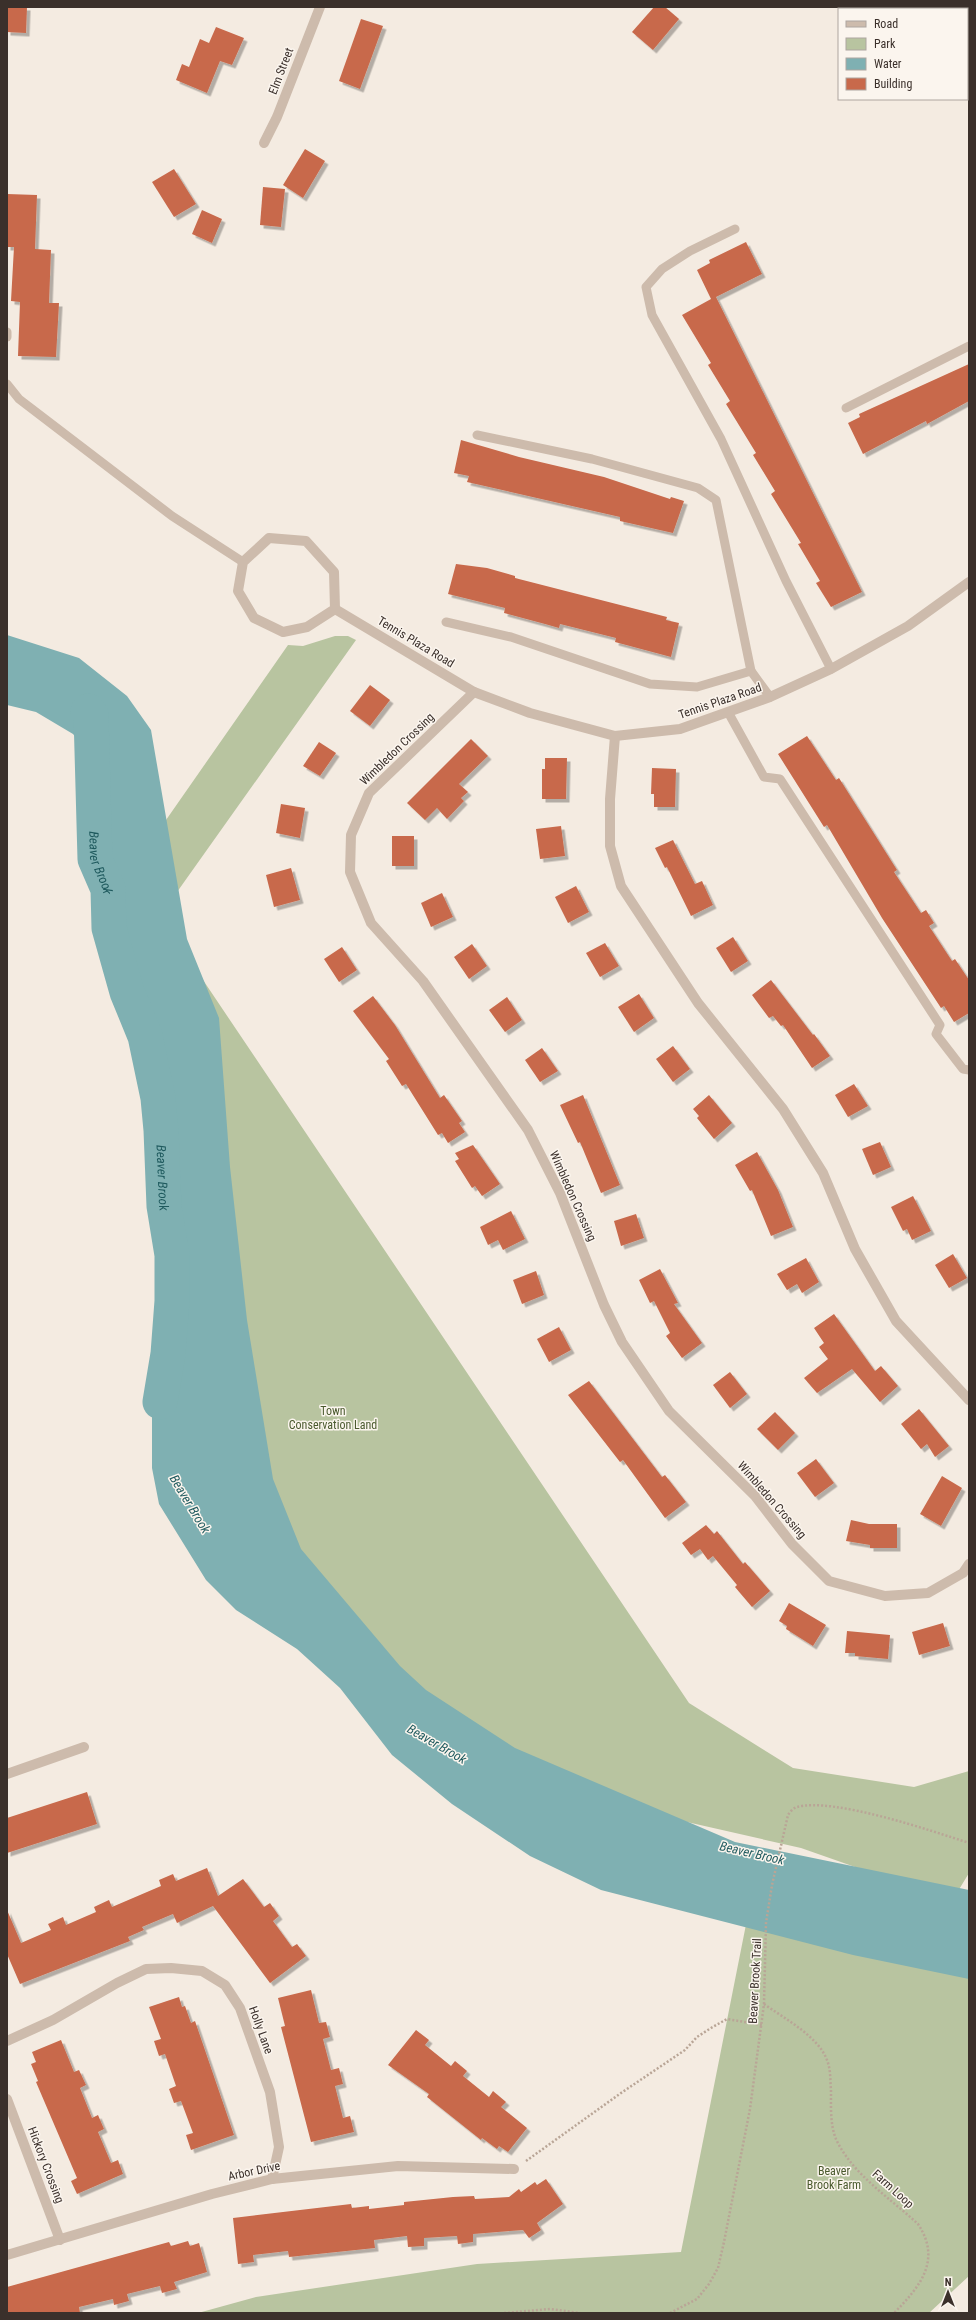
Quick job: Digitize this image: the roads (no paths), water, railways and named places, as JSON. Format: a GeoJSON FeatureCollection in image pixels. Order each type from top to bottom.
{"type":"FeatureCollection","features":[{"type":"Feature","properties":{"kind":"street","name":"Elm Street"},"geometry":{"type":"LineString","coordinates":[[264,143],[277,117],[320,7]]}},
{"type":"Feature","properties":{"kind":"street"},"geometry":{"type":"LineString","coordinates":[[269,538],[306,541],[334,572],[335,609],[307,627],[283,632],[254,618],[238,591],[243,562],[269,538]]}},
{"type":"Feature","properties":{"kind":"street","name":"Tennis Plaza Road"},"geometry":{"type":"LineString","coordinates":[[335,609],[474,692],[530,713],[615,736],[680,729],[770,697],[831,669],[908,626],[969,582]]}},
{"type":"Feature","properties":{"kind":"street","name":"Wimbledon Crossing"},"geometry":{"type":"LineString","coordinates":[[474,692],[369,793],[351,835],[350,872],[371,923],[423,982],[528,1130],[560,1193],[604,1305],[622,1342],[669,1411],[754,1496],[792,1544],[829,1581],[885,1596],[928,1593],[963,1573],[969,1564]]}},
{"type":"Feature","properties":{"kind":"street"},"geometry":{"type":"LineString","coordinates":[[615,736],[610,799],[610,846],[621,886],[698,1003],[783,1109],[819,1167],[855,1248],[896,1321],[969,1400]]}},
{"type":"Feature","properties":{"kind":"street"},"geometry":{"type":"LineString","coordinates":[[7,1774],[84,1747]]}},
{"type":"Feature","properties":{"kind":"street","name":"Holly Lane"},"geometry":{"type":"LineString","coordinates":[[7,2041],[53,2020],[117,1983],[146,1969],[171,1968],[202,1972],[225,1986],[240,2008],[270,2092],[279,2147],[272,2179]]}},
{"type":"Feature","properties":{"kind":"street","name":"Hickory Crossing"},"geometry":{"type":"LineString","coordinates":[[7,2099],[60,2240]]}},
{"type":"Feature","properties":{"kind":"street","name":"Arbor Drive"},"geometry":{"type":"LineString","coordinates":[[7,2254],[60,2240],[212,2194],[272,2179],[398,2166],[514,2169]]}},
{"type":"Feature","properties":{"kind":"lane"},"geometry":{"type":"LineString","coordinates":[[735,230],[690,251],[662,269],[646,287],[652,315],[721,439],[786,581],[831,669]]}},
{"type":"Feature","properties":{"kind":"lane"},"geometry":{"type":"LineString","coordinates":[[7,332],[7,337]]}},
{"type":"Feature","properties":{"kind":"lane"},"geometry":{"type":"LineString","coordinates":[[846,408],[969,346]]}},
{"type":"Feature","properties":{"kind":"lane"},"geometry":{"type":"LineString","coordinates":[[7,384],[19,399],[172,516],[243,562]]}},
{"type":"Feature","properties":{"kind":"lane"},"geometry":{"type":"LineString","coordinates":[[477,435],[608,464],[698,488],[716,500],[751,671],[770,697]]}},
{"type":"Feature","properties":{"kind":"lane"},"geometry":{"type":"LineString","coordinates":[[446,622],[512,637],[650,684],[696,687],[751,671]]}},
{"type":"Feature","properties":{"kind":"lane"},"geometry":{"type":"LineString","coordinates":[[728,712],[764,777],[780,779],[940,1025],[936,1034],[963,1069],[969,1070]]}},
{"type":"Feature","properties":{"kind":"water"},"geometry":{"type":"Polygon","coordinates":[[[7,635],[79,658],[127,696],[151,730],[187,939],[219,1018],[230,1167],[247,1320],[273,1479],[301,1549],[400,1666],[426,1690],[515,1748],[735,1842],[969,1890],[969,1979],[853,1955],[601,1890],[530,1856],[452,1804],[392,1755],[340,1688],[297,1649],[236,1610],[206,1580],[159,1504],[152,1468],[152,1412],[163,1365],[174,1343],[187,1279],[178,1188],[168,1162],[168,1144],[137,1036],[112,868],[109,804],[97,763],[73,734],[36,712],[7,705],[7,635]]]}},
{"type":"Feature","properties":{"kind":"waterway","name":"Beaver Brook"},"geometry":{"type":"LineString","coordinates":[[88,711],[91,715],[95,859],[108,889],[109,928],[127,992],[145,1036],[158,1098],[161,1130],[164,1206],[172,1255],[172,1301],[168,1354],[160,1402]]}},
{"type":"Feature","properties":{"kind":"park label","name":"Town Conservation Land"},"geometry":{"type":"Point","coordinates":[333,1418]}},
{"type":"Feature","properties":{"kind":"park label","name":"Beaver Brook Farm"},"geometry":{"type":"Point","coordinates":[834,2178]}}]}
